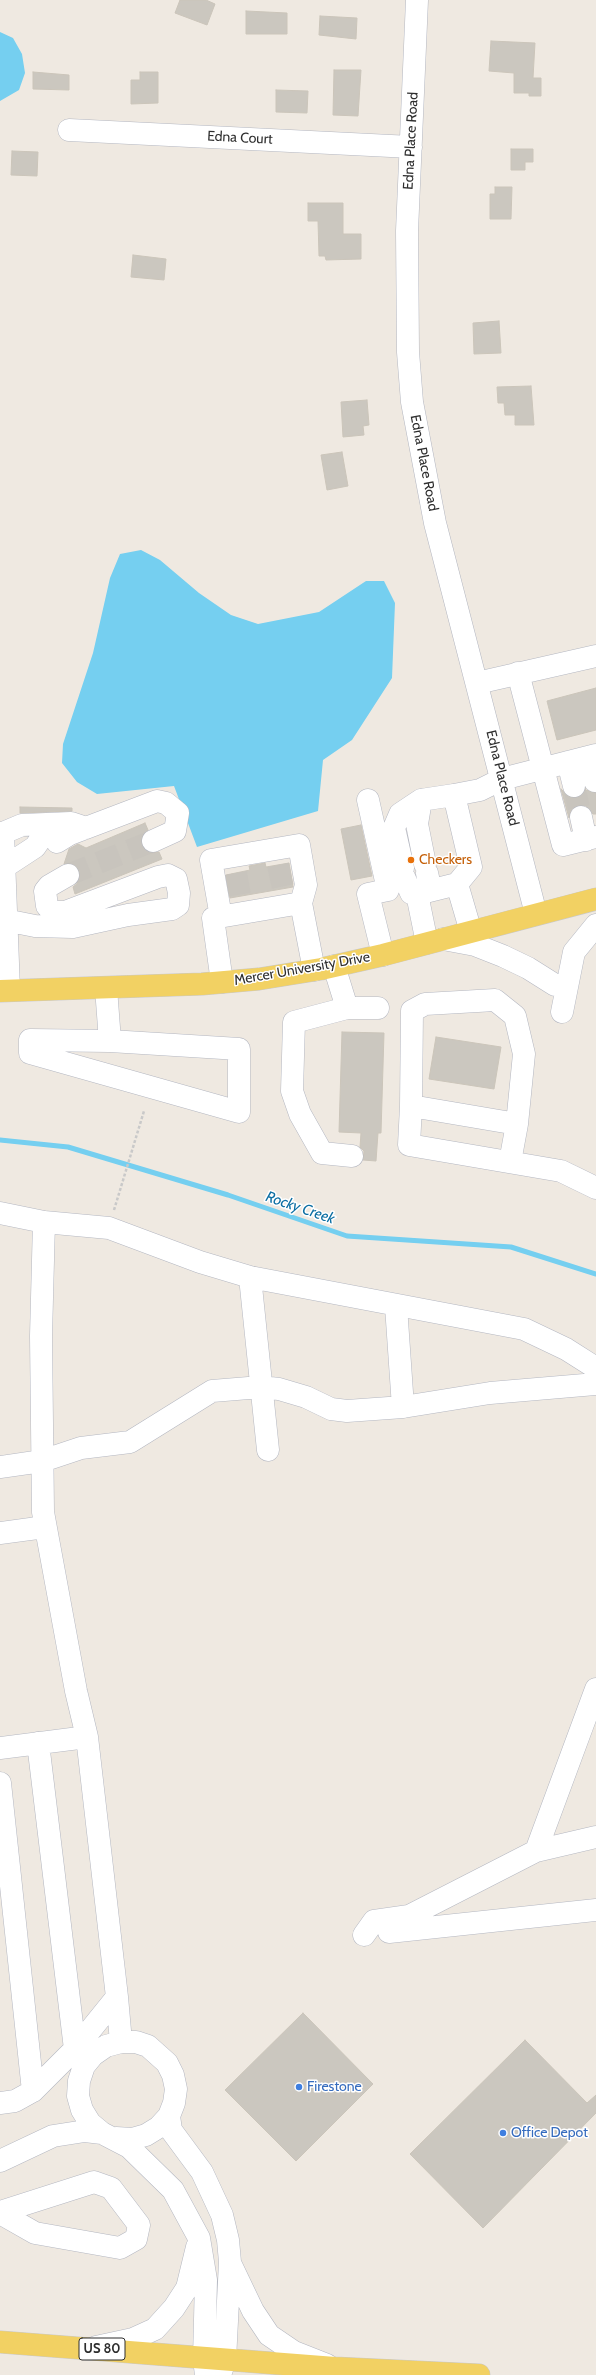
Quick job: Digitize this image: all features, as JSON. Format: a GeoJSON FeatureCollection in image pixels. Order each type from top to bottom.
{"type":"FeatureCollection","features":[{"type":"Feature","properties":{"kind":"main road","name":"Mercer University Drive"},"geometry":{"type":"LineString","coordinates":[[4,990],[106,988],[222,982],[324,968],[383,955],[596,899]]}},
{"type":"Feature","properties":{"kind":"main road","name":"US 80"},"geometry":{"type":"LineString","coordinates":[[0,2342],[89,2348],[214,2367],[335,2368],[479,2375]]}},
{"type":"Feature","properties":{"kind":"street","name":"Edna Place Road"},"geometry":{"type":"LineString","coordinates":[[417,0],[406,231],[406,305],[412,402],[435,523],[536,914]]}},
{"type":"Feature","properties":{"kind":"street","name":"Edna Court"},"geometry":{"type":"LineString","coordinates":[[69,130],[411,147]]}},
{"type":"Feature","properties":{"kind":"street"},"geometry":{"type":"LineString","coordinates":[[477,683],[596,656]]}},
{"type":"Feature","properties":{"kind":"street"},"geometry":{"type":"LineString","coordinates":[[518,673],[563,845],[591,838],[581,817]]}},
{"type":"Feature","properties":{"kind":"street"},"geometry":{"type":"LineString","coordinates":[[568,762],[584,783],[592,756]]}},
{"type":"Feature","properties":{"kind":"street"},"geometry":{"type":"LineString","coordinates":[[555,985],[528,968],[475,945],[435,941],[408,880],[394,828],[400,814],[421,800],[480,790],[502,779],[592,756]]}},
{"type":"Feature","properties":{"kind":"street"},"geometry":{"type":"LineString","coordinates":[[454,795],[471,867],[457,884]]}},
{"type":"Feature","properties":{"kind":"street"},"geometry":{"type":"LineString","coordinates":[[368,800],[388,890],[368,894],[383,955]]}},
{"type":"Feature","properties":{"kind":"street"},"geometry":{"type":"LineString","coordinates":[[408,880],[426,888],[429,882],[417,824],[421,800]]}},
{"type":"Feature","properties":{"kind":"street"},"geometry":{"type":"LineString","coordinates":[[3,868],[56,838],[157,801],[166,802],[178,813],[175,831],[153,841]]}},
{"type":"Feature","properties":{"kind":"street"},"geometry":{"type":"LineString","coordinates":[[4,990],[3,868],[1,833],[22,825],[71,823],[56,838]]}},
{"type":"Feature","properties":{"kind":"street"},"geometry":{"type":"LineString","coordinates":[[221,917],[211,860],[235,864],[277,857],[299,845],[306,885],[290,899],[242,905],[221,917],[214,918],[222,982]]}},
{"type":"Feature","properties":{"kind":"street"},"geometry":{"type":"LineString","coordinates":[[3,919],[35,926],[73,927],[128,915],[172,909],[178,904],[179,893],[176,879],[168,875],[158,876],[106,898],[65,912],[54,912],[47,906],[46,891],[48,886],[68,875]]}},
{"type":"Feature","properties":{"kind":"street"},"geometry":{"type":"LineString","coordinates":[[408,880],[457,884]]}},
{"type":"Feature","properties":{"kind":"street"},"geometry":{"type":"LineString","coordinates":[[457,884],[471,932]]}},
{"type":"Feature","properties":{"kind":"street"},"geometry":{"type":"LineString","coordinates":[[290,899],[324,968],[347,1008]]}},
{"type":"Feature","properties":{"kind":"street"},"geometry":{"type":"LineString","coordinates":[[562,1012],[574,952],[596,925]]}},
{"type":"Feature","properties":{"kind":"street"},"geometry":{"type":"LineString","coordinates":[[106,988],[110,1041]]}},
{"type":"Feature","properties":{"kind":"street"},"geometry":{"type":"LineString","coordinates":[[510,1162],[517,1124],[524,1054],[515,1016],[495,1000],[425,1004],[412,1011],[409,1145],[561,1171],[596,1188]]}},
{"type":"Feature","properties":{"kind":"street"},"geometry":{"type":"LineString","coordinates":[[352,1156],[322,1153],[300,1114],[292,1091],[294,1022],[347,1008],[378,1008]]}},
{"type":"Feature","properties":{"kind":"street"},"geometry":{"type":"LineString","coordinates":[[30,1040],[110,1041],[239,1049],[239,1112],[30,1053],[30,1040]]}},
{"type":"Feature","properties":{"kind":"street"},"geometry":{"type":"LineString","coordinates":[[411,1106],[517,1124]]}},
{"type":"Feature","properties":{"kind":"street"},"geometry":{"type":"LineString","coordinates":[[0,1213],[44,1222],[109,1228],[200,1262],[250,1277],[396,1306],[524,1329],[566,1349],[596,1368]]}},
{"type":"Feature","properties":{"kind":"street"},"geometry":{"type":"LineString","coordinates":[[44,1222],[41,1336],[43,1512],[87,1737],[121,2042]]}},
{"type":"Feature","properties":{"kind":"street"},"geometry":{"type":"LineString","coordinates":[[250,1277],[260,1387],[268,1450]]}},
{"type":"Feature","properties":{"kind":"street"},"geometry":{"type":"LineString","coordinates":[[396,1306],[403,1407]]}},
{"type":"Feature","properties":{"kind":"street"},"geometry":{"type":"LineString","coordinates":[[0,1467],[42,1461],[81,1448],[130,1442],[212,1391],[260,1387],[306,1397],[331,1409],[347,1411],[403,1407],[490,1393],[596,1384]]}},
{"type":"Feature","properties":{"kind":"street"},"geometry":{"type":"LineString","coordinates":[[0,1533],[45,1527]]}},
{"type":"Feature","properties":{"kind":"street"},"geometry":{"type":"LineString","coordinates":[[536,1851],[596,1688]]}},
{"type":"Feature","properties":{"kind":"street"},"geometry":{"type":"LineString","coordinates":[[0,1748],[87,1737]]}},
{"type":"Feature","properties":{"kind":"street"},"geometry":{"type":"LineString","coordinates":[[38,1743],[74,2050]]}},
{"type":"Feature","properties":{"kind":"street"},"geometry":{"type":"LineString","coordinates":[[0,1783],[33,2091]]}},
{"type":"Feature","properties":{"kind":"street"},"geometry":{"type":"LineString","coordinates":[[596,1837],[536,1851],[409,1916],[374,1921],[364,1935],[596,1910]]}},
{"type":"Feature","properties":{"kind":"street"},"geometry":{"type":"LineString","coordinates":[[0,2103],[15,2101],[33,2091],[74,2050],[117,1997]]}},
{"type":"Feature","properties":{"kind":"street"},"geometry":{"type":"LineString","coordinates":[[0,2161],[53,2136],[85,2131],[132,2139],[146,2135],[159,2127],[169,2116],[174,2103],[176,2089],[174,2075],[167,2063],[148,2046],[136,2042],[121,2042],[106,2046],[94,2055],[84,2066],[72,2110],[53,2136]]}},
{"type":"Feature","properties":{"kind":"street"},"geometry":{"type":"LineString","coordinates":[[79,2080],[78,2096],[82,2110],[90,2123],[129,2147],[173,2190],[200,2238],[206,2280],[214,2367]]}},
{"type":"Feature","properties":{"kind":"street"},"geometry":{"type":"LineString","coordinates":[[169,2116],[171,2130],[202,2172],[222,2216],[230,2262],[253,2311],[269,2335],[294,2352],[335,2368]]}},
{"type":"Feature","properties":{"kind":"street"},"geometry":{"type":"LineString","coordinates":[[94,2182],[111,2188],[139,2226],[136,2239],[120,2248],[34,2233],[0,2212],[94,2182]]}},
{"type":"Feature","properties":{"kind":"street"},"geometry":{"type":"LineString","coordinates":[[89,2348],[134,2339],[155,2329],[174,2308],[187,2288],[200,2238]]}},
{"type":"Feature","properties":{"kind":"street"},"geometry":{"type":"LineString","coordinates":[[214,2367],[230,2262]]}},
{"type":"Feature","properties":{"kind":"path"},"geometry":{"type":"LineString","coordinates":[[117,1201],[144,1111]]}},
{"type":"Feature","properties":{"kind":"water"},"geometry":{"type":"Polygon","coordinates":[[[0,32],[13,38],[22,54],[25,73],[19,90],[0,101],[0,32]]]}},
{"type":"Feature","properties":{"kind":"water"},"geometry":{"type":"Polygon","coordinates":[[[141,550],[160,560],[199,593],[231,615],[258,624],[319,612],[366,581],[384,581],[395,603],[392,678],[352,740],[323,760],[318,811],[197,847],[174,786],[97,794],[77,782],[62,763],[63,744],[93,653],[110,578],[120,554],[141,550]]]}},
{"type":"Feature","properties":{"kind":"building"},"geometry":{"type":"Polygon","coordinates":[[[180,0],[206,0],[215,4],[207,25],[175,13],[180,0]]]}},
{"type":"Feature","properties":{"kind":"building"},"geometry":{"type":"Polygon","coordinates":[[[246,11],[287,13],[287,34],[246,34],[246,11]]]}},
{"type":"Feature","properties":{"kind":"building"},"geometry":{"type":"Polygon","coordinates":[[[320,16],[357,18],[356,39],[319,35],[320,16]]]}},
{"type":"Feature","properties":{"kind":"building"},"geometry":{"type":"Polygon","coordinates":[[[491,41],[535,43],[533,78],[541,78],[541,96],[529,96],[529,93],[514,93],[514,73],[489,71],[491,41]]]}},
{"type":"Feature","properties":{"kind":"building"},"geometry":{"type":"Polygon","coordinates":[[[334,70],[361,70],[358,116],[333,115],[334,70]]]}},
{"type":"Feature","properties":{"kind":"building"},"geometry":{"type":"Polygon","coordinates":[[[33,72],[69,75],[69,90],[33,89],[33,72]]]}},
{"type":"Feature","properties":{"kind":"building"},"geometry":{"type":"Polygon","coordinates":[[[140,72],[158,72],[158,103],[131,104],[131,80],[140,80],[140,72]]]}},
{"type":"Feature","properties":{"kind":"building"},"geometry":{"type":"Polygon","coordinates":[[[276,90],[308,91],[307,113],[276,112],[276,90]]]}},
{"type":"Feature","properties":{"kind":"building"},"geometry":{"type":"Polygon","coordinates":[[[511,149],[533,149],[533,162],[525,162],[525,170],[511,170],[511,149]]]}},
{"type":"Feature","properties":{"kind":"building"},"geometry":{"type":"Polygon","coordinates":[[[12,151],[38,152],[37,176],[11,175],[12,151]]]}},
{"type":"Feature","properties":{"kind":"building"},"geometry":{"type":"Polygon","coordinates":[[[495,187],[512,187],[511,219],[490,219],[490,194],[495,194],[495,187]]]}},
{"type":"Feature","properties":{"kind":"building"},"geometry":{"type":"Polygon","coordinates":[[[308,203],[343,203],[343,234],[361,234],[361,259],[326,260],[325,256],[319,256],[318,221],[308,221],[308,203]]]}},
{"type":"Feature","properties":{"kind":"building"},"geometry":{"type":"Polygon","coordinates":[[[133,255],[166,259],[164,280],[131,277],[133,255]]]}},
{"type":"Feature","properties":{"kind":"building"},"geometry":{"type":"Polygon","coordinates":[[[499,321],[501,353],[474,354],[473,323],[499,321]]]}},
{"type":"Feature","properties":{"kind":"building"},"geometry":{"type":"Polygon","coordinates":[[[531,386],[534,425],[515,425],[515,415],[505,415],[504,403],[498,403],[497,387],[531,386]]]}},
{"type":"Feature","properties":{"kind":"building"},"geometry":{"type":"Polygon","coordinates":[[[367,400],[369,425],[363,426],[364,435],[343,437],[341,402],[367,400]]]}},
{"type":"Feature","properties":{"kind":"building"},"geometry":{"type":"Polygon","coordinates":[[[342,452],[348,486],[327,490],[321,455],[342,452]]]}},
{"type":"Feature","properties":{"kind":"building"},"geometry":{"type":"Polygon","coordinates":[[[596,688],[596,730],[557,740],[547,701],[596,688]]]}},
{"type":"Feature","properties":{"kind":"building"},"geometry":{"type":"Polygon","coordinates":[[[561,789],[571,798],[582,795],[586,790],[596,793],[596,814],[593,814],[585,805],[579,805],[572,808],[569,818],[561,789]]]}},
{"type":"Feature","properties":{"kind":"building"},"geometry":{"type":"Polygon","coordinates":[[[20,807],[72,808],[72,811],[20,813],[20,807]]]}},
{"type":"Feature","properties":{"kind":"building"},"geometry":{"type":"Polygon","coordinates":[[[145,823],[148,830],[141,839],[142,846],[151,853],[159,852],[162,859],[75,894],[73,887],[79,882],[80,875],[75,864],[64,864],[69,849],[78,844],[86,848],[145,823]]]}},
{"type":"Feature","properties":{"kind":"building"},"geometry":{"type":"Polygon","coordinates":[[[361,825],[372,876],[351,880],[341,829],[361,825]]]}},
{"type":"Feature","properties":{"kind":"building"},"geometry":{"type":"Polygon","coordinates":[[[265,863],[266,867],[289,863],[293,887],[230,898],[226,875],[250,870],[249,866],[265,863]]]}},
{"type":"Feature","properties":{"kind":"building"},"geometry":{"type":"Polygon","coordinates":[[[342,1032],[384,1033],[381,1133],[378,1133],[376,1161],[363,1160],[364,1151],[360,1147],[361,1133],[339,1132],[342,1032]]]}},
{"type":"Feature","properties":{"kind":"building"},"geometry":{"type":"Polygon","coordinates":[[[436,1037],[501,1047],[494,1089],[429,1079],[436,1037]]]}},
{"type":"Feature","properties":{"kind":"building","name":"Firestone"},"geometry":{"type":"Polygon","coordinates":[[[303,2013],[373,2084],[296,2161],[225,2090],[303,2013]]]}},
{"type":"Feature","properties":{"kind":"building","name":"Office Depot"},"geometry":{"type":"Polygon","coordinates":[[[525,2040],[587,2103],[596,2095],[596,2113],[483,2228],[410,2154],[525,2040]]]}},
{"type":"Feature","properties":{"kind":"waterway","name":"Rocky Creek"},"geometry":{"type":"LineString","coordinates":[[0,1140],[68,1147],[228,1195],[347,1236],[511,1247],[596,1274]]}},
{"type":"Feature","properties":{"kind":"tunnel"},"geometry":{"type":"LineString","coordinates":[[574,786],[581,817]]}},
{"type":"Feature","properties":{"kind":"tunnel"},"geometry":{"type":"LineString","coordinates":[[68,875],[153,841]]}},
{"type":"Feature","properties":{"kind":"tunnel"},"geometry":{"type":"LineString","coordinates":[[278,865],[283,888]]}},
{"type":"Feature","properties":{"kind":"tunnel"},"geometry":{"type":"LineString","coordinates":[[236,873],[240,896]]}},
{"type":"Feature","properties":{"kind":"place","name":"Checkers"},"geometry":{"type":"Point","coordinates":[411,860]}},
{"type":"Feature","properties":{"kind":"place","name":"Firestone"},"geometry":{"type":"Point","coordinates":[299,2087]}},
{"type":"Feature","properties":{"kind":"place","name":"Office Depot"},"geometry":{"type":"Point","coordinates":[503,2133]}}]}
